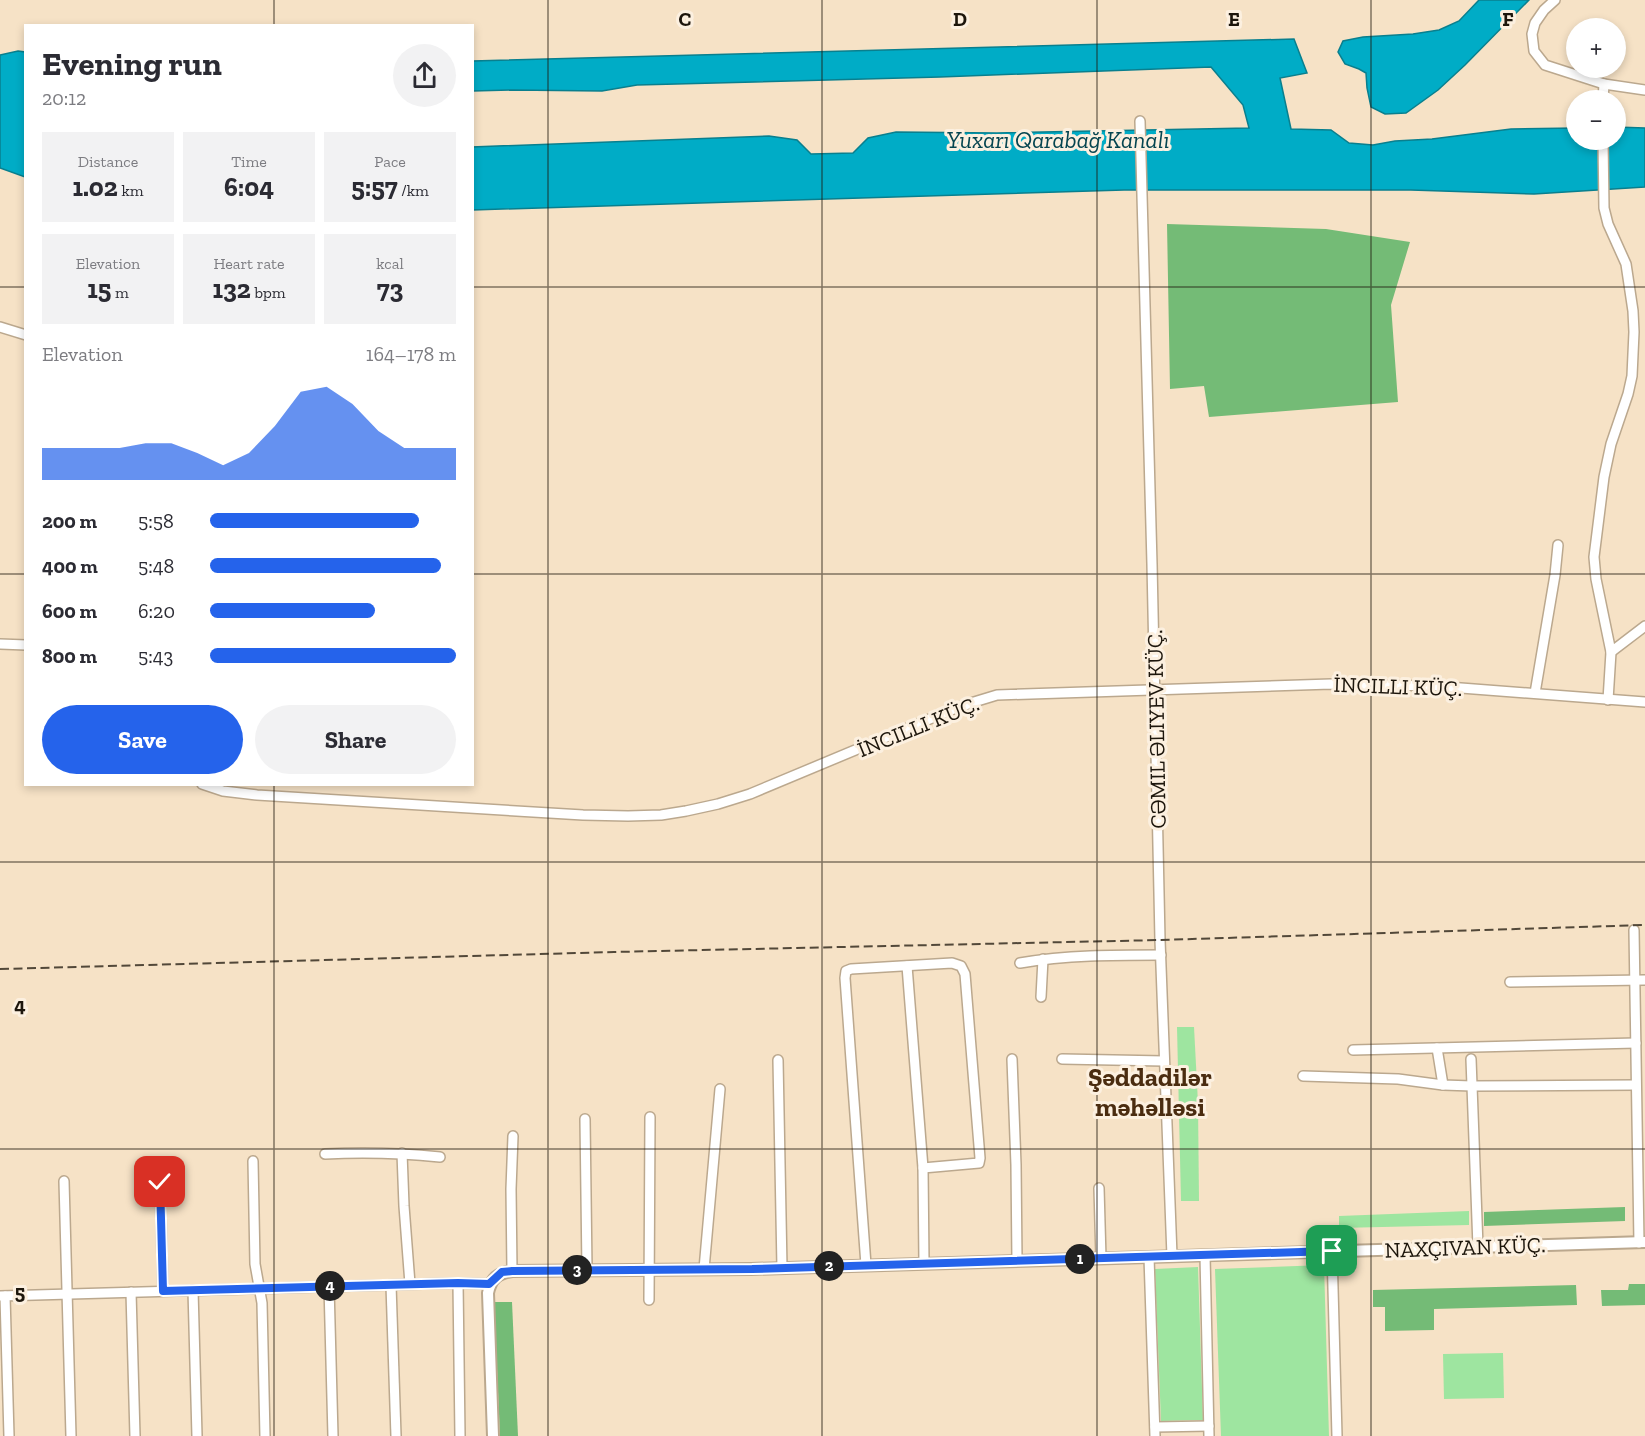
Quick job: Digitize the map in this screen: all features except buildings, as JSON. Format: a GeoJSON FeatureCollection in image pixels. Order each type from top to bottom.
{"type":"FeatureCollection","features":[{"type":"Feature","properties":{"kind":"street"},"geometry":{"type":"LineString","coordinates":[[1555,0],[1535,22],[1532,34],[1534,51],[1545,65],[1604,84],[1645,90]]}},
{"type":"Feature","properties":{"kind":"street"},"geometry":{"type":"LineString","coordinates":[[1604,84],[1604,90]]}},
{"type":"Feature","properties":{"kind":"street","name":"CƏMIL ƏLIYEV KÜÇ."},"geometry":{"type":"LineString","coordinates":[[1140,121],[1161,955],[1172,1257]]}},
{"type":"Feature","properties":{"kind":"street"},"geometry":{"type":"LineString","coordinates":[[1603,150],[1606,218],[1626,264],[1633,311],[1634,346],[1628,394],[1611,444],[1604,477],[1594,557],[1596,579],[1611,652],[1608,700]]}},
{"type":"Feature","properties":{"kind":"street"},"geometry":{"type":"LineString","coordinates":[[0,327],[24,334]]}},
{"type":"Feature","properties":{"kind":"street"},"geometry":{"type":"LineString","coordinates":[[1634,346],[1645,346]]}},
{"type":"Feature","properties":{"kind":"street"},"geometry":{"type":"LineString","coordinates":[[1534,693],[1558,545]]}},
{"type":"Feature","properties":{"kind":"street"},"geometry":{"type":"LineString","coordinates":[[1611,652],[1645,626]]}},
{"type":"Feature","properties":{"kind":"street"},"geometry":{"type":"LineString","coordinates":[[0,644],[24,645]]}},
{"type":"Feature","properties":{"kind":"street","name":"İNCILLI KÜÇ."},"geometry":{"type":"LineString","coordinates":[[208,786],[223,791],[257,795],[628,816],[686,811],[750,794],[951,710],[998,695],[1331,684],[1435,686],[1645,702]]}},
{"type":"Feature","properties":{"kind":"street"},"geometry":{"type":"LineString","coordinates":[[493,1436],[488,1293],[493,1281],[502,1272],[783,1268],[1642,1243],[1635,1085],[1634,930]]}},
{"type":"Feature","properties":{"kind":"street"},"geometry":{"type":"LineString","coordinates":[[1020,963],[1076,956],[1161,955]]}},
{"type":"Feature","properties":{"kind":"street"},"geometry":{"type":"LineString","coordinates":[[1041,997],[1042,959]]}},
{"type":"Feature","properties":{"kind":"street"},"geometry":{"type":"LineString","coordinates":[[866,1265],[846,971],[952,963],[961,966],[965,974],[979,1163],[922,1168]]}},
{"type":"Feature","properties":{"kind":"street"},"geometry":{"type":"LineString","coordinates":[[907,966],[922,1168],[924,1263]]}},
{"type":"Feature","properties":{"kind":"street"},"geometry":{"type":"LineString","coordinates":[[1510,981],[1645,980]]}},
{"type":"Feature","properties":{"kind":"street"},"geometry":{"type":"LineString","coordinates":[[1353,1050],[1635,1043]]}},
{"type":"Feature","properties":{"kind":"street"},"geometry":{"type":"LineString","coordinates":[[1437,1048],[1443,1085]]}},
{"type":"Feature","properties":{"kind":"street"},"geometry":{"type":"LineString","coordinates":[[1012,1059],[1017,1261]]}},
{"type":"Feature","properties":{"kind":"street"},"geometry":{"type":"LineString","coordinates":[[1062,1059],[1164,1060]]}},
{"type":"Feature","properties":{"kind":"street"},"geometry":{"type":"LineString","coordinates":[[1471,1059],[1478,1247]]}},
{"type":"Feature","properties":{"kind":"street"},"geometry":{"type":"LineString","coordinates":[[778,1060],[783,1268]]}},
{"type":"Feature","properties":{"kind":"street"},"geometry":{"type":"LineString","coordinates":[[1303,1076],[1398,1079],[1472,1086],[1635,1085]]}},
{"type":"Feature","properties":{"kind":"street"},"geometry":{"type":"LineString","coordinates":[[704,1269],[720,1089]]}},
{"type":"Feature","properties":{"kind":"street"},"geometry":{"type":"LineString","coordinates":[[649,1300],[650,1118]]}},
{"type":"Feature","properties":{"kind":"street"},"geometry":{"type":"LineString","coordinates":[[585,1119],[587,1270]]}},
{"type":"Feature","properties":{"kind":"street"},"geometry":{"type":"LineString","coordinates":[[512,1271],[513,1137]]}},
{"type":"Feature","properties":{"kind":"street"},"geometry":{"type":"LineString","coordinates":[[402,1153],[410,1284]]}},
{"type":"Feature","properties":{"kind":"street"},"geometry":{"type":"LineString","coordinates":[[325,1154],[402,1153],[440,1157]]}},
{"type":"Feature","properties":{"kind":"street"},"geometry":{"type":"LineString","coordinates":[[253,1161],[255,1264],[262,1304],[265,1436]]}},
{"type":"Feature","properties":{"kind":"street"},"geometry":{"type":"LineString","coordinates":[[64,1181],[71,1436]]}},
{"type":"Feature","properties":{"kind":"street"},"geometry":{"type":"LineString","coordinates":[[160,1182],[163,1291]]}},
{"type":"Feature","properties":{"kind":"street"},"geometry":{"type":"LineString","coordinates":[[1099,1188],[1101,1259]]}},
{"type":"Feature","properties":{"kind":"street"},"geometry":{"type":"LineString","coordinates":[[1332,1251],[1337,1436]]}},
{"type":"Feature","properties":{"kind":"street"},"geometry":{"type":"LineString","coordinates":[[1149,1257],[1155,1431],[1209,1431],[1205,1255]]}},
{"type":"Feature","properties":{"kind":"street"},"geometry":{"type":"LineString","coordinates":[[9,1436],[2,1296],[493,1281]]}},
{"type":"Feature","properties":{"kind":"street"},"geometry":{"type":"LineString","coordinates":[[458,1283],[460,1436]]}},
{"type":"Feature","properties":{"kind":"street"},"geometry":{"type":"LineString","coordinates":[[391,1285],[396,1436]]}},
{"type":"Feature","properties":{"kind":"street"},"geometry":{"type":"LineString","coordinates":[[329,1286],[333,1436]]}},
{"type":"Feature","properties":{"kind":"street"},"geometry":{"type":"LineString","coordinates":[[193,1290],[197,1436]]}},
{"type":"Feature","properties":{"kind":"street"},"geometry":{"type":"LineString","coordinates":[[130,1292],[135,1436]]}},
{"type":"Feature","properties":{"kind":"green space"},"geometry":{"type":"Polygon","coordinates":[[[1167,224],[1326,229],[1410,242],[1391,305],[1398,402],[1209,417],[1204,386],[1170,389],[1167,224]]]}},
{"type":"Feature","properties":{"kind":"green space"},"geometry":{"type":"Polygon","coordinates":[[[1177,1027],[1194,1027],[1198,1103],[1199,1201],[1181,1201],[1177,1027]]]}},
{"type":"Feature","properties":{"kind":"green space"},"geometry":{"type":"Polygon","coordinates":[[[1625,1207],[1625,1221],[1484,1226],[1484,1212],[1625,1207]]]}},
{"type":"Feature","properties":{"kind":"green space"},"geometry":{"type":"Polygon","coordinates":[[[1469,1211],[1469,1225],[1339,1228],[1339,1216],[1469,1211]]]}},
{"type":"Feature","properties":{"kind":"green space"},"geometry":{"type":"Polygon","coordinates":[[[1324,1265],[1329,1436],[1221,1436],[1215,1269],[1324,1265]]]}},
{"type":"Feature","properties":{"kind":"green space"},"geometry":{"type":"Polygon","coordinates":[[[1198,1267],[1203,1420],[1161,1421],[1155,1269],[1198,1267]]]}},
{"type":"Feature","properties":{"kind":"green space"},"geometry":{"type":"Polygon","coordinates":[[[1629,1284],[1645,1284],[1645,1305],[1602,1306],[1601,1290],[1628,1290],[1629,1284]]]}},
{"type":"Feature","properties":{"kind":"green space"},"geometry":{"type":"Polygon","coordinates":[[[1576,1285],[1577,1305],[1434,1309],[1434,1330],[1385,1331],[1385,1307],[1373,1307],[1373,1290],[1576,1285]]]}},
{"type":"Feature","properties":{"kind":"green space"},"geometry":{"type":"Polygon","coordinates":[[[494,1302],[512,1302],[518,1436],[500,1436],[494,1302]]]}},
{"type":"Feature","properties":{"kind":"green space"},"geometry":{"type":"Polygon","coordinates":[[[1503,1353],[1504,1398],[1444,1399],[1443,1354],[1503,1353]]]}},
{"type":"Feature","properties":{"kind":"water"},"geometry":{"type":"Polygon","coordinates":[[[1479,0],[1529,0],[1438,90],[1406,113],[1385,114],[1371,107],[1366,73],[1345,64],[1338,52],[1343,41],[1439,30],[1459,21],[1479,0]]]}},
{"type":"Feature","properties":{"kind":"water","name":"Yuxarı Qarabağ Kanalı"},"geometry":{"type":"Polygon","coordinates":[[[1294,39],[1307,73],[1280,78],[1291,129],[1331,130],[1349,143],[1373,145],[1511,129],[1566,128],[1566,150],[1626,150],[1626,127],[1645,128],[1645,187],[1534,194],[1411,190],[1124,190],[474,210],[474,147],[769,136],[797,140],[811,154],[853,153],[868,138],[896,132],[997,133],[1249,128],[1243,105],[1211,67],[637,85],[602,91],[474,91],[474,61],[1294,39]]]}},
{"type":"Feature","properties":{"kind":"water"},"geometry":{"type":"Polygon","coordinates":[[[24,52],[24,177],[0,168],[0,55],[24,52]]]}},
{"type":"Feature","properties":{"kind":"railway"},"geometry":{"type":"LineString","coordinates":[[0,969],[1160,940],[1645,925]]}},
{"type":"Feature","properties":{"kind":"district","name":"Şəddadilər məhəlləsi"},"geometry":{"type":"Point","coordinates":[1150,1092]}},
{"type":"Feature","properties":{"kind":"route"},"geometry":{"type":"LineString","coordinates":[[160,1182],[163,1291],[489,1284],[502,1272],[512,1271],[752,1269],[1332,1251]]}}]}
